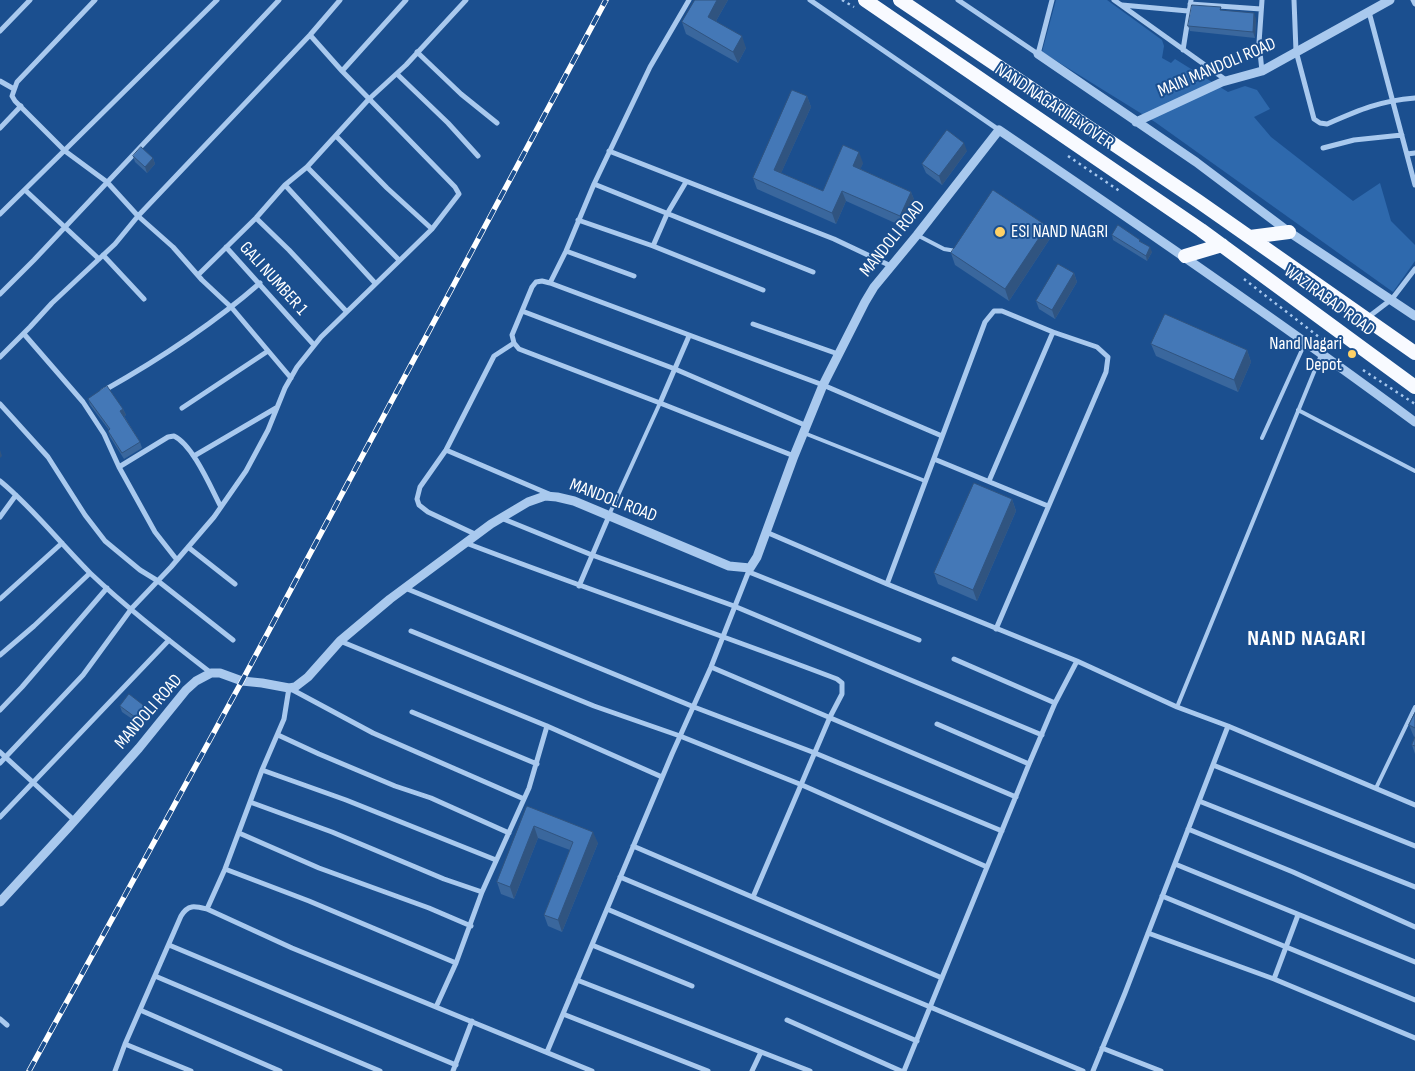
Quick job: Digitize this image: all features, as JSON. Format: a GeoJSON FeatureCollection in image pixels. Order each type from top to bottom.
{"type":"FeatureCollection","features":[{"type":"Feature","properties":{"kind":"highway","name":"NAND NAGARI FLYOVER"},"geometry":{"type":"LineString","coordinates":[[865,0],[1222,245]]}},
{"type":"Feature","properties":{"kind":"highway","name":"NAND NAGARI FLYOVER"},"geometry":{"type":"LineString","coordinates":[[900,0],[1250,237]]}},
{"type":"Feature","properties":{"kind":"highway"},"geometry":{"type":"LineString","coordinates":[[1250,237],[1289,232]]}},
{"type":"Feature","properties":{"kind":"highway","name":"WAZIRABAD ROAD"},"geometry":{"type":"LineString","coordinates":[[1250,237],[1415,353]]}},
{"type":"Feature","properties":{"kind":"highway"},"geometry":{"type":"LineString","coordinates":[[1185,256],[1222,245]]}},
{"type":"Feature","properties":{"kind":"highway","name":"WAZIRABAD ROAD"},"geometry":{"type":"LineString","coordinates":[[1222,245],[1415,387]]}},
{"type":"Feature","properties":{"kind":"street"},"geometry":{"type":"LineString","coordinates":[[0,31],[30,0]]}},
{"type":"Feature","properties":{"kind":"street"},"geometry":{"type":"LineString","coordinates":[[96,0],[18,82],[12,96],[65,151],[107,182],[138,216],[173,247],[232,308],[291,378]]}},
{"type":"Feature","properties":{"kind":"street"},"geometry":{"type":"LineString","coordinates":[[0,214],[217,0]]}},
{"type":"Feature","properties":{"kind":"street"},"geometry":{"type":"LineString","coordinates":[[0,294],[279,0]]}},
{"type":"Feature","properties":{"kind":"street"},"geometry":{"type":"LineString","coordinates":[[0,357],[52,303],[101,257],[310,35],[340,0]]}},
{"type":"Feature","properties":{"kind":"street"},"geometry":{"type":"LineString","coordinates":[[342,71],[406,0]]}},
{"type":"Feature","properties":{"kind":"street","name":"GALI NUMBER 1"},"geometry":{"type":"LineString","coordinates":[[314,345],[226,247],[256,218],[285,185],[307,167],[369,99],[396,74],[466,0]]}},
{"type":"Feature","properties":{"kind":"street"},"geometry":{"type":"LineString","coordinates":[[550,283],[609,151],[650,67],[689,0]]}},
{"type":"Feature","properties":{"kind":"street"},"geometry":{"type":"LineString","coordinates":[[810,0],[1185,256],[1322,353],[1415,422]]}},
{"type":"Feature","properties":{"kind":"street"},"geometry":{"type":"LineString","coordinates":[[958,0],[1196,162],[1289,232],[1415,316]]}},
{"type":"Feature","properties":{"kind":"street"},"geometry":{"type":"LineString","coordinates":[[1038,54],[1052,0]]}},
{"type":"Feature","properties":{"kind":"street"},"geometry":{"type":"LineString","coordinates":[[1114,0],[1226,80]]}},
{"type":"Feature","properties":{"kind":"street"},"geometry":{"type":"LineString","coordinates":[[1262,0],[1259,43],[1262,71]]}},
{"type":"Feature","properties":{"kind":"street"},"geometry":{"type":"LineString","coordinates":[[1294,0],[1296,51],[1314,119],[1320,123],[1327,124],[1377,103],[1415,98]]}},
{"type":"Feature","properties":{"kind":"street","name":"MAIN MANDOLI ROAD"},"geometry":{"type":"LineString","coordinates":[[1136,122],[1226,80],[1262,71],[1390,0]]}},
{"type":"Feature","properties":{"kind":"street"},"geometry":{"type":"LineString","coordinates":[[1413,0],[1415,4]]}},
{"type":"Feature","properties":{"kind":"street"},"geometry":{"type":"LineString","coordinates":[[1183,50],[1190,2],[1261,8]]}},
{"type":"Feature","properties":{"kind":"street"},"geometry":{"type":"LineString","coordinates":[[1121,5],[1188,11]]}},
{"type":"Feature","properties":{"kind":"street"},"geometry":{"type":"LineString","coordinates":[[1369,12],[1415,185]]}},
{"type":"Feature","properties":{"kind":"street"},"geometry":{"type":"LineString","coordinates":[[0,762],[83,674],[132,608],[177,560],[221,507],[246,470],[268,430],[276,408],[297,367],[314,345],[346,311],[432,229],[459,194],[455,187],[342,71],[310,35]]}},
{"type":"Feature","properties":{"kind":"street"},"geometry":{"type":"LineString","coordinates":[[417,52],[461,94],[497,123]]}},
{"type":"Feature","properties":{"kind":"street"},"geometry":{"type":"LineString","coordinates":[[396,74],[448,123],[478,156]]}},
{"type":"Feature","properties":{"kind":"street"},"geometry":{"type":"LineString","coordinates":[[0,81],[14,89]]}},
{"type":"Feature","properties":{"kind":"street"},"geometry":{"type":"LineString","coordinates":[[0,128],[21,106]]}},
{"type":"Feature","properties":{"kind":"street","name":"MANDOLI ROAD"},"geometry":{"type":"LineString","coordinates":[[285,687],[300,684],[340,641],[405,588],[465,543],[528,502],[545,496],[574,501],[729,566],[749,570],[757,557],[794,456],[823,385],[874,286],[918,235],[999,130]]}},
{"type":"Feature","properties":{"kind":"street"},"geometry":{"type":"LineString","coordinates":[[1323,148],[1354,140],[1402,135]]}},
{"type":"Feature","properties":{"kind":"street"},"geometry":{"type":"LineString","coordinates":[[336,136],[386,188],[432,229]]}},
{"type":"Feature","properties":{"kind":"street"},"geometry":{"type":"LineString","coordinates":[[609,151],[834,240],[891,266]]}},
{"type":"Feature","properties":{"kind":"street"},"geometry":{"type":"LineString","coordinates":[[1407,154],[1415,153]]}},
{"type":"Feature","properties":{"kind":"street"},"geometry":{"type":"LineString","coordinates":[[307,167],[399,260]]}},
{"type":"Feature","properties":{"kind":"street"},"geometry":{"type":"LineString","coordinates":[[653,246],[667,214],[686,182]]}},
{"type":"Feature","properties":{"kind":"street"},"geometry":{"type":"LineString","coordinates":[[594,184],[813,272]]}},
{"type":"Feature","properties":{"kind":"street"},"geometry":{"type":"LineString","coordinates":[[285,185],[375,283]]}},
{"type":"Feature","properties":{"kind":"street"},"geometry":{"type":"LineString","coordinates":[[25,190],[101,257],[144,299]]}},
{"type":"Feature","properties":{"kind":"street"},"geometry":{"type":"LineString","coordinates":[[256,218],[346,311]]}},
{"type":"Feature","properties":{"kind":"street"},"geometry":{"type":"LineString","coordinates":[[578,220],[653,246],[763,290]]}},
{"type":"Feature","properties":{"kind":"street"},"geometry":{"type":"LineString","coordinates":[[198,275],[226,247]]}},
{"type":"Feature","properties":{"kind":"street"},"geometry":{"type":"LineString","coordinates":[[566,250],[634,276]]}},
{"type":"Feature","properties":{"kind":"street"},"geometry":{"type":"LineString","coordinates":[[1366,319],[1392,300],[1415,269]]}},
{"type":"Feature","properties":{"kind":"street"},"geometry":{"type":"LineString","coordinates":[[794,456],[519,350],[514,343],[512,335],[536,282],[550,283],[823,385],[942,436]]}},
{"type":"Feature","properties":{"kind":"street"},"geometry":{"type":"LineString","coordinates":[[97,394],[200,331],[232,308],[260,283]]}},
{"type":"Feature","properties":{"kind":"street"},"geometry":{"type":"LineString","coordinates":[[522,311],[675,369],[806,430]]}},
{"type":"Feature","properties":{"kind":"street"},"geometry":{"type":"LineString","coordinates":[[887,584],[985,322],[994,311],[1013,315],[1053,332],[1097,347],[1108,357],[1106,372],[996,629]]}},
{"type":"Feature","properties":{"kind":"street"},"geometry":{"type":"LineString","coordinates":[[753,324],[838,354]]}},
{"type":"Feature","properties":{"kind":"street"},"geometry":{"type":"LineString","coordinates":[[989,480],[1053,332]]}},
{"type":"Feature","properties":{"kind":"street"},"geometry":{"type":"LineString","coordinates":[[24,334],[83,402],[104,434],[119,467],[155,532],[177,560]]}},
{"type":"Feature","properties":{"kind":"street"},"geometry":{"type":"LineString","coordinates":[[660,403],[689,336]]}},
{"type":"Feature","properties":{"kind":"street"},"geometry":{"type":"LineString","coordinates":[[477,535],[428,512],[419,505],[417,498],[420,487],[446,450],[494,356],[514,343]]}},
{"type":"Feature","properties":{"kind":"street"},"geometry":{"type":"LineString","coordinates":[[182,408],[268,351]]}},
{"type":"Feature","properties":{"kind":"street"},"geometry":{"type":"LineString","coordinates":[[83,402],[90,398]]}},
{"type":"Feature","properties":{"kind":"street"},"geometry":{"type":"LineString","coordinates":[[0,404],[48,456],[85,515],[105,540],[140,570],[158,581],[233,640]]}},
{"type":"Feature","properties":{"kind":"street"},"geometry":{"type":"LineString","coordinates":[[194,456],[276,408]]}},
{"type":"Feature","properties":{"kind":"street"},"geometry":{"type":"LineString","coordinates":[[119,467],[168,437],[174,436],[194,456],[221,507]]}},
{"type":"Feature","properties":{"kind":"street"},"geometry":{"type":"LineString","coordinates":[[446,450],[557,497]]}},
{"type":"Feature","properties":{"kind":"street"},"geometry":{"type":"LineString","coordinates":[[934,459],[989,480],[1048,506]]}},
{"type":"Feature","properties":{"kind":"street"},"geometry":{"type":"LineString","coordinates":[[0,481],[16,495],[90,573],[211,673],[220,673],[242,681],[262,682],[285,687],[374,733],[524,799]]}},
{"type":"Feature","properties":{"kind":"street"},"geometry":{"type":"LineString","coordinates":[[0,517],[16,495]]}},
{"type":"Feature","properties":{"kind":"street"},"geometry":{"type":"LineString","coordinates":[[579,586],[608,516]]}},
{"type":"Feature","properties":{"kind":"street"},"geometry":{"type":"LineString","coordinates":[[501,518],[592,555],[734,606],[1042,735]]}},
{"type":"Feature","properties":{"kind":"street"},"geometry":{"type":"LineString","coordinates":[[766,532],[887,584],[1077,661],[1177,707],[1228,726],[1415,805]]}},
{"type":"Feature","properties":{"kind":"street"},"geometry":{"type":"LineString","coordinates":[[0,599],[62,543]]}},
{"type":"Feature","properties":{"kind":"street"},"geometry":{"type":"LineString","coordinates":[[465,543],[579,586],[723,636],[837,679],[842,683],[842,694],[830,717],[754,897]]}},
{"type":"Feature","properties":{"kind":"street"},"geometry":{"type":"LineString","coordinates":[[188,547],[235,584]]}},
{"type":"Feature","properties":{"kind":"street"},"geometry":{"type":"LineString","coordinates":[[547,1052],[662,777],[711,667],[749,570],[919,640]]}},
{"type":"Feature","properties":{"kind":"street"},"geometry":{"type":"LineString","coordinates":[[0,655],[90,573]]}},
{"type":"Feature","properties":{"kind":"street"},"geometry":{"type":"LineString","coordinates":[[0,710],[22,688],[107,588]]}},
{"type":"Feature","properties":{"kind":"street"},"geometry":{"type":"LineString","coordinates":[[405,588],[694,707],[815,753],[1002,831]]}},
{"type":"Feature","properties":{"kind":"street"},"geometry":{"type":"LineString","coordinates":[[411,631],[594,706],[680,736],[802,785],[986,867]]}},
{"type":"Feature","properties":{"kind":"street"},"geometry":{"type":"LineString","coordinates":[[0,816],[169,640]]}},
{"type":"Feature","properties":{"kind":"street"},"geometry":{"type":"LineString","coordinates":[[340,641],[547,726],[662,777]]}},
{"type":"Feature","properties":{"kind":"street"},"geometry":{"type":"LineString","coordinates":[[954,659],[1055,703]]}},
{"type":"Feature","properties":{"kind":"street"},"geometry":{"type":"LineString","coordinates":[[787,1020],[903,1071],[917,1041],[1029,764],[1055,703],[1077,661]]}},
{"type":"Feature","properties":{"kind":"street"},"geometry":{"type":"LineString","coordinates":[[711,667],[1016,797]]}},
{"type":"Feature","properties":{"kind":"street","name":"MANDOLI ROAD"},"geometry":{"type":"LineString","coordinates":[[0,902],[75,821],[139,748],[186,690],[196,681],[211,673]]}},
{"type":"Feature","properties":{"kind":"street"},"geometry":{"type":"LineString","coordinates":[[208,909],[226,869],[262,770],[284,719],[285,687]]}},
{"type":"Feature","properties":{"kind":"street"},"geometry":{"type":"LineString","coordinates":[[412,712],[537,764]]}},
{"type":"Feature","properties":{"kind":"street"},"geometry":{"type":"LineString","coordinates":[[936,724],[1029,764]]}},
{"type":"Feature","properties":{"kind":"street"},"geometry":{"type":"LineString","coordinates":[[436,1007],[456,963],[482,892],[524,799],[537,764],[547,726]]}},
{"type":"Feature","properties":{"kind":"street"},"geometry":{"type":"LineString","coordinates":[[1093,1071],[1228,726]]}},
{"type":"Feature","properties":{"kind":"street"},"geometry":{"type":"LineString","coordinates":[[278,735],[386,782],[431,798],[509,834]]}},
{"type":"Feature","properties":{"kind":"street"},"geometry":{"type":"LineString","coordinates":[[0,752],[75,821]]}},
{"type":"Feature","properties":{"kind":"street"},"geometry":{"type":"LineString","coordinates":[[1213,764],[1415,846]]}},
{"type":"Feature","properties":{"kind":"street"},"geometry":{"type":"LineString","coordinates":[[262,770],[346,800],[496,860]]}},
{"type":"Feature","properties":{"kind":"street"},"geometry":{"type":"LineString","coordinates":[[1199,800],[1415,886]]}},
{"type":"Feature","properties":{"kind":"street"},"geometry":{"type":"LineString","coordinates":[[250,802],[332,832],[482,892]]}},
{"type":"Feature","properties":{"kind":"street"},"geometry":{"type":"LineString","coordinates":[[1188,830],[1293,872],[1415,927]]}},
{"type":"Feature","properties":{"kind":"street"},"geometry":{"type":"LineString","coordinates":[[239,833],[319,868],[429,908],[470,926]]}},
{"type":"Feature","properties":{"kind":"street"},"geometry":{"type":"LineString","coordinates":[[633,846],[942,978]]}},
{"type":"Feature","properties":{"kind":"street"},"geometry":{"type":"LineString","coordinates":[[1175,864],[1415,962]]}},
{"type":"Feature","properties":{"kind":"street"},"geometry":{"type":"LineString","coordinates":[[226,869],[309,901],[456,963]]}},
{"type":"Feature","properties":{"kind":"street"},"geometry":{"type":"LineString","coordinates":[[620,877],[1083,1071]]}},
{"type":"Feature","properties":{"kind":"street"},"geometry":{"type":"LineString","coordinates":[[1162,896],[1415,1000]]}},
{"type":"Feature","properties":{"kind":"street"},"geometry":{"type":"LineString","coordinates":[[115,1071],[125,1044],[185,909],[189,906],[208,909],[292,948],[592,1071]]}},
{"type":"Feature","properties":{"kind":"street"},"geometry":{"type":"LineString","coordinates":[[607,909],[917,1041]]}},
{"type":"Feature","properties":{"kind":"street"},"geometry":{"type":"LineString","coordinates":[[1274,979],[1298,915]]}},
{"type":"Feature","properties":{"kind":"street"},"geometry":{"type":"LineString","coordinates":[[1148,933],[1274,979],[1415,1038]]}},
{"type":"Feature","properties":{"kind":"street"},"geometry":{"type":"LineString","coordinates":[[169,945],[456,1065]]}},
{"type":"Feature","properties":{"kind":"street"},"geometry":{"type":"LineString","coordinates":[[592,945],[692,986]]}},
{"type":"Feature","properties":{"kind":"street"},"geometry":{"type":"LineString","coordinates":[[155,976],[380,1071]]}},
{"type":"Feature","properties":{"kind":"street"},"geometry":{"type":"LineString","coordinates":[[577,980],[810,1071]]}},
{"type":"Feature","properties":{"kind":"street"},"geometry":{"type":"LineString","coordinates":[[140,1010],[280,1071]]}},
{"type":"Feature","properties":{"kind":"street"},"geometry":{"type":"LineString","coordinates":[[563,1014],[708,1071]]}},
{"type":"Feature","properties":{"kind":"street"},"geometry":{"type":"LineString","coordinates":[[0,1019],[8,1025]]}},
{"type":"Feature","properties":{"kind":"street"},"geometry":{"type":"LineString","coordinates":[[453,1071],[472,1021]]}},
{"type":"Feature","properties":{"kind":"street"},"geometry":{"type":"LineString","coordinates":[[125,1044],[191,1071]]}},
{"type":"Feature","properties":{"kind":"street"},"geometry":{"type":"LineString","coordinates":[[1102,1048],[1161,1071]]}},
{"type":"Feature","properties":{"kind":"street"},"geometry":{"type":"LineString","coordinates":[[752,1071],[761,1052]]}},
{"type":"Feature","properties":{"kind":"lane"},"geometry":{"type":"LineString","coordinates":[[918,235],[949,251],[954,252],[961,248]]}},
{"type":"Feature","properties":{"kind":"lane"},"geometry":{"type":"LineString","coordinates":[[1262,438],[1305,341]]}},
{"type":"Feature","properties":{"kind":"lane"},"geometry":{"type":"LineString","coordinates":[[1177,707],[1322,353]]}},
{"type":"Feature","properties":{"kind":"lane"},"geometry":{"type":"LineString","coordinates":[[608,516],[660,403]]}},
{"type":"Feature","properties":{"kind":"lane"},"geometry":{"type":"LineString","coordinates":[[1298,410],[1415,471]]}},
{"type":"Feature","properties":{"kind":"lane"},"geometry":{"type":"LineString","coordinates":[[806,430],[926,481]]}},
{"type":"Feature","properties":{"kind":"lane"},"geometry":{"type":"LineString","coordinates":[[1376,788],[1415,708]]}},
{"type":"Feature","properties":{"kind":"path"},"geometry":{"type":"LineString","coordinates":[[1238,275],[1331,346]]}},
{"type":"Feature","properties":{"kind":"path"},"geometry":{"type":"LineString","coordinates":[[1362,368],[1415,404]]}},
{"type":"Feature","properties":{"kind":"shaded area"},"geometry":{"type":"Polygon","coordinates":[[[1056,0],[1107,0],[1162,40],[1164,46],[1162,58],[1171,63],[1175,59],[1228,92],[1245,86],[1257,90],[1270,109],[1254,117],[1271,137],[1353,201],[1380,183],[1391,221],[1415,245],[1415,261],[1393,292],[1155,122],[1042,52],[1056,0]]]}},
{"type":"Feature","properties":{"kind":"building"},"geometry":{"type":"Polygon","coordinates":[[[695,0],[717,0],[708,17],[742,36],[733,52],[682,22],[695,0]]]}},
{"type":"Feature","properties":{"kind":"building"},"geometry":{"type":"Polygon","coordinates":[[[1192,5],[1221,7],[1220,10],[1254,13],[1253,32],[1188,26],[1192,5]]]}},
{"type":"Feature","properties":{"kind":"building"},"geometry":{"type":"Polygon","coordinates":[[[792,90],[807,96],[774,170],[823,191],[843,145],[859,152],[853,166],[911,192],[900,216],[842,191],[832,213],[753,178],[792,90]]]}},
{"type":"Feature","properties":{"kind":"building"},"geometry":{"type":"Polygon","coordinates":[[[947,130],[964,143],[939,176],[922,164],[947,130]]]}},
{"type":"Feature","properties":{"kind":"building"},"geometry":{"type":"Polygon","coordinates":[[[141,147],[153,158],[145,167],[133,156],[141,147]]]}},
{"type":"Feature","properties":{"kind":"building"},"geometry":{"type":"Polygon","coordinates":[[[993,190],[1047,226],[1005,289],[951,253],[993,190]]]}},
{"type":"Feature","properties":{"kind":"building"},"geometry":{"type":"Polygon","coordinates":[[[1118,225],[1150,247],[1146,256],[1112,235],[1118,225]]]}},
{"type":"Feature","properties":{"kind":"building"},"geometry":{"type":"Polygon","coordinates":[[[1058,264],[1074,273],[1052,310],[1036,301],[1058,264]]]}},
{"type":"Feature","properties":{"kind":"building"},"geometry":{"type":"Polygon","coordinates":[[[1165,314],[1247,350],[1234,380],[1151,344],[1165,314]]]}},
{"type":"Feature","properties":{"kind":"building"},"geometry":{"type":"Polygon","coordinates":[[[107,386],[123,409],[120,411],[140,442],[122,453],[108,431],[110,429],[88,399],[107,386]]]}},
{"type":"Feature","properties":{"kind":"building"},"geometry":{"type":"Polygon","coordinates":[[[974,483],[1012,499],[973,590],[934,573],[974,483]]]}},
{"type":"Feature","properties":{"kind":"building"},"geometry":{"type":"Polygon","coordinates":[[[129,694],[147,708],[139,720],[120,706],[129,694]]]}},
{"type":"Feature","properties":{"kind":"building"},"geometry":{"type":"Polygon","coordinates":[[[1415,713],[1415,728],[1409,725],[1415,713]]]}},
{"type":"Feature","properties":{"kind":"building"},"geometry":{"type":"Polygon","coordinates":[[[527,806],[593,832],[558,920],[544,915],[573,842],[534,826],[510,887],[497,882],[527,806]]]}},
{"type":"Feature","properties":{"kind":"railway"},"geometry":{"type":"LineString","coordinates":[[29,1071],[242,681],[606,0]]}},
{"type":"Feature","properties":{"kind":"place","name":"ESI NAND NAGRI"},"geometry":{"type":"Point","coordinates":[1000,232]}},
{"type":"Feature","properties":{"kind":"place","name":"Nand Nagari Depot"},"geometry":{"type":"Point","coordinates":[1352,354]}},
{"type":"Feature","properties":{"kind":"district","name":"NAND NAGARI"},"geometry":{"type":"Point","coordinates":[1307,639]}}]}
